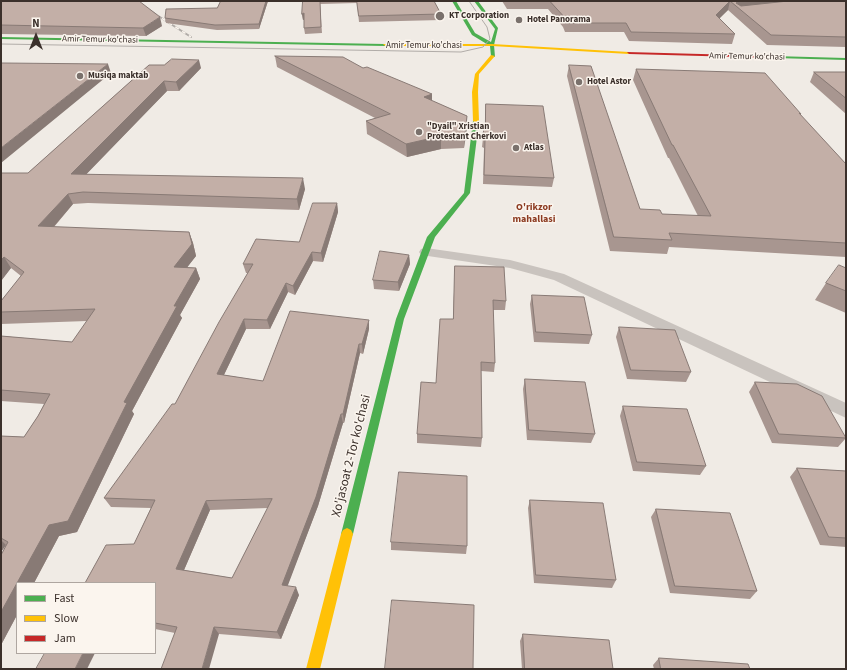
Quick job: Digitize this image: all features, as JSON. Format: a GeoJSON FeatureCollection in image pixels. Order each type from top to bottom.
{"type":"FeatureCollection","features":[{"type":"Feature","properties":{"kind":"main road"},"geometry":{"type":"LineString","coordinates":[[454,1],[473,34],[492,45]]}},
{"type":"Feature","properties":{"kind":"main road"},"geometry":{"type":"LineString","coordinates":[[476,1],[497,28],[492,45],[492,56]]}},
{"type":"Feature","properties":{"kind":"main road","name":"Amir Temur ko'chasi"},"geometry":{"type":"LineString","coordinates":[[1,38],[405,46],[492,45],[664,55],[846,59]]}},
{"type":"Feature","properties":{"kind":"main road","name":"Amir Temur ko'chasi"},"geometry":{"type":"LineString","coordinates":[[1,47],[219,52]]}},
{"type":"Feature","properties":{"kind":"main road","name":"Amir Temur ko'chasi"},"geometry":{"type":"LineString","coordinates":[[342,54],[403,55]]}},
{"type":"Feature","properties":{"kind":"main road","name":"Amir Temur ko'chasi"},"geometry":{"type":"LineString","coordinates":[[477,56],[506,57]]}},
{"type":"Feature","properties":{"kind":"main road","name":"Xo'jasoat 2-Tor ko'chasi"},"geometry":{"type":"LineString","coordinates":[[313,669],[400,319],[431,238],[443,221],[467,193],[476,124],[475,92],[477,74],[492,56]]}},
{"type":"Feature","properties":{"kind":"main road","name":"Amir Temur ko'chasi"},"geometry":{"type":"LineString","coordinates":[[550,58],[846,65]]}},
{"type":"Feature","properties":{"kind":"street"},"geometry":{"type":"LineString","coordinates":[[426,252],[509,264],[542,271],[560,277],[846,411]]}},
{"type":"Feature","properties":{"kind":"building"},"geometry":{"type":"Polygon","coordinates":[[[1,1],[139,1],[160,17],[143,28],[1,25],[1,1]]]}},
{"type":"Feature","properties":{"kind":"building"},"geometry":{"type":"Polygon","coordinates":[[[221,1],[266,1],[259,24],[215,25],[165,18],[166,9],[217,8],[221,1]]]}},
{"type":"Feature","properties":{"kind":"building"},"geometry":{"type":"Polygon","coordinates":[[[303,1],[320,1],[321,27],[304,28],[304,13],[302,14],[303,1]]]}},
{"type":"Feature","properties":{"kind":"building"},"geometry":{"type":"Polygon","coordinates":[[[357,1],[434,1],[441,14],[359,16],[357,1]]]}},
{"type":"Feature","properties":{"kind":"building"},"geometry":{"type":"Polygon","coordinates":[[[550,1],[730,1],[716,15],[735,34],[631,32],[626,23],[567,23],[565,18],[550,1]]]}},
{"type":"Feature","properties":{"kind":"building"},"geometry":{"type":"Polygon","coordinates":[[[730,1],[739,1],[736,3],[741,6],[788,1],[846,1],[846,37],[771,35],[730,1]]]}},
{"type":"Feature","properties":{"kind":"building"},"geometry":{"type":"Polygon","coordinates":[[[275,56],[343,57],[363,68],[367,67],[432,94],[424,97],[467,116],[465,135],[441,136],[406,144],[366,121],[390,114],[275,56]]]}},
{"type":"Feature","properties":{"kind":"building"},"geometry":{"type":"Polygon","coordinates":[[[172,59],[199,60],[176,82],[164,81],[71,174],[303,178],[297,199],[83,192],[68,194],[38,226],[189,232],[192,244],[174,267],[196,268],[174,306],[177,306],[124,402],[127,403],[68,521],[49,525],[18,582],[16,582],[16,585],[1,612],[1,555],[8,542],[1,538],[1,436],[24,437],[50,394],[1,390],[1,336],[72,342],[95,309],[1,312],[1,301],[24,272],[4,257],[1,260],[1,173],[28,173],[149,65],[164,65],[172,59]]]}},
{"type":"Feature","properties":{"kind":"building"},"geometry":{"type":"Polygon","coordinates":[[[1,63],[108,64],[1,148],[1,63]]]}},
{"type":"Feature","properties":{"kind":"building"},"geometry":{"type":"Polygon","coordinates":[[[569,65],[591,66],[640,209],[660,210],[662,214],[711,216],[672,145],[636,69],[765,73],[846,164],[846,243],[669,233],[672,240],[614,237],[569,65]]]}},
{"type":"Feature","properties":{"kind":"building"},"geometry":{"type":"Polygon","coordinates":[[[814,72],[846,72],[846,98],[814,72]]]}},
{"type":"Feature","properties":{"kind":"building","name":"Atlas"},"geometry":{"type":"Polygon","coordinates":[[[486,104],[543,106],[554,178],[484,175],[485,140],[482,139],[485,129],[486,104]]]}},
{"type":"Feature","properties":{"kind":"building"},"geometry":{"type":"Polygon","coordinates":[[[313,203],[337,203],[321,253],[312,252],[293,286],[286,283],[267,320],[244,319],[217,374],[263,381],[290,311],[369,320],[362,344],[359,344],[343,414],[341,414],[316,497],[282,585],[296,587],[277,632],[214,627],[202,669],[161,669],[177,627],[156,623],[156,582],[86,582],[106,545],[134,544],[155,500],[104,498],[172,404],[175,404],[219,322],[253,264],[243,264],[256,239],[299,242],[313,203]],[[272,499],[206,501],[176,569],[232,578],[272,499]]]}},
{"type":"Feature","properties":{"kind":"building"},"geometry":{"type":"Polygon","coordinates":[[[380,251],[409,255],[398,282],[373,280],[380,251]]]}},
{"type":"Feature","properties":{"kind":"building"},"geometry":{"type":"Polygon","coordinates":[[[839,265],[846,268],[846,291],[826,283],[839,265]]]}},
{"type":"Feature","properties":{"kind":"building"},"geometry":{"type":"Polygon","coordinates":[[[455,266],[504,267],[506,301],[493,300],[495,363],[481,362],[482,438],[417,434],[421,382],[436,383],[440,319],[453,319],[455,266]]]}},
{"type":"Feature","properties":{"kind":"building"},"geometry":{"type":"Polygon","coordinates":[[[532,295],[584,297],[592,335],[536,332],[532,295]]]}},
{"type":"Feature","properties":{"kind":"building"},"geometry":{"type":"Polygon","coordinates":[[[619,327],[675,330],[691,372],[631,370],[619,327]]]}},
{"type":"Feature","properties":{"kind":"building"},"geometry":{"type":"Polygon","coordinates":[[[525,379],[585,382],[595,434],[529,430],[525,379]]]}},
{"type":"Feature","properties":{"kind":"building"},"geometry":{"type":"Polygon","coordinates":[[[755,382],[797,384],[822,396],[846,438],[779,434],[755,382]]]}},
{"type":"Feature","properties":{"kind":"building"},"geometry":{"type":"Polygon","coordinates":[[[623,406],[687,409],[706,466],[637,462],[623,406]]]}},
{"type":"Feature","properties":{"kind":"building"},"geometry":{"type":"Polygon","coordinates":[[[797,468],[846,471],[846,538],[829,537],[797,468]]]}},
{"type":"Feature","properties":{"kind":"building"},"geometry":{"type":"Polygon","coordinates":[[[399,472],[467,476],[467,546],[391,542],[399,472]]]}},
{"type":"Feature","properties":{"kind":"building"},"geometry":{"type":"Polygon","coordinates":[[[530,500],[603,503],[616,580],[536,575],[530,500]]]}},
{"type":"Feature","properties":{"kind":"building"},"geometry":{"type":"Polygon","coordinates":[[[656,509],[730,513],[757,591],[675,586],[656,509]]]}},
{"type":"Feature","properties":{"kind":"building"},"geometry":{"type":"Polygon","coordinates":[[[392,600],[474,605],[473,669],[385,669],[392,600]]]}},
{"type":"Feature","properties":{"kind":"building"},"geometry":{"type":"Polygon","coordinates":[[[523,634],[609,640],[613,669],[525,669],[523,634]]]}},
{"type":"Feature","properties":{"kind":"building"},"geometry":{"type":"Polygon","coordinates":[[[44,654],[82,654],[75,669],[36,669],[44,654]]]}},
{"type":"Feature","properties":{"kind":"building"},"geometry":{"type":"Polygon","coordinates":[[[659,658],[748,664],[750,669],[661,669],[659,658]]]}},
{"type":"Feature","properties":{"kind":"tram line"},"geometry":{"type":"LineString","coordinates":[[1,44],[461,52],[483,47],[490,39],[487,27],[469,1]]}},
{"type":"Feature","properties":{"kind":"railway"},"geometry":{"type":"LineString","coordinates":[[135,1],[191,37]]}},
{"type":"Feature","properties":{"kind":"traffic: fast"},"geometry":{"type":"LineString","coordinates":[[454,1],[473,34],[492,45]]}},
{"type":"Feature","properties":{"kind":"traffic: fast"},"geometry":{"type":"LineString","coordinates":[[476,1],[497,29],[492,45],[493,56]]}},
{"type":"Feature","properties":{"kind":"traffic: fast"},"geometry":{"type":"LineString","coordinates":[[1,38],[385,45]]}},
{"type":"Feature","properties":{"kind":"traffic: fast"},"geometry":{"type":"LineString","coordinates":[[775,57],[846,59]]}},
{"type":"Feature","properties":{"kind":"traffic: fast"},"geometry":{"type":"LineString","coordinates":[[347,534],[400,319],[431,237],[467,193],[476,121]]}},
{"type":"Feature","properties":{"kind":"traffic: slow"},"geometry":{"type":"LineString","coordinates":[[385,45],[492,45],[629,53]]}},
{"type":"Feature","properties":{"kind":"traffic: slow"},"geometry":{"type":"LineString","coordinates":[[476,121],[475,92],[477,74],[493,56]]}},
{"type":"Feature","properties":{"kind":"traffic: slow"},"geometry":{"type":"LineString","coordinates":[[313,669],[347,534]]}},
{"type":"Feature","properties":{"kind":"traffic: jam"},"geometry":{"type":"LineString","coordinates":[[629,53],[775,57]]}},
{"type":"Feature","properties":{"kind":"place","name":"KT Corporation"},"geometry":{"type":"Point","coordinates":[440,16]}},
{"type":"Feature","properties":{"kind":"place","name":"Hotel Panorama"},"geometry":{"type":"Point","coordinates":[519,20]}},
{"type":"Feature","properties":{"kind":"place","name":"Musiqa maktab"},"geometry":{"type":"Point","coordinates":[80,76]}},
{"type":"Feature","properties":{"kind":"place","name":"Hotel Astor"},"geometry":{"type":"Point","coordinates":[579,82]}},
{"type":"Feature","properties":{"kind":"place","name":"\"Dyail\" Xristian Protestant Cherkovi"},"geometry":{"type":"Point","coordinates":[419,132]}},
{"type":"Feature","properties":{"kind":"place","name":"Atlas"},"geometry":{"type":"Point","coordinates":[516,148]}},
{"type":"Feature","properties":{"kind":"district","name":"O'rikzor mahallasi"},"geometry":{"type":"Point","coordinates":[534,214]}}]}
